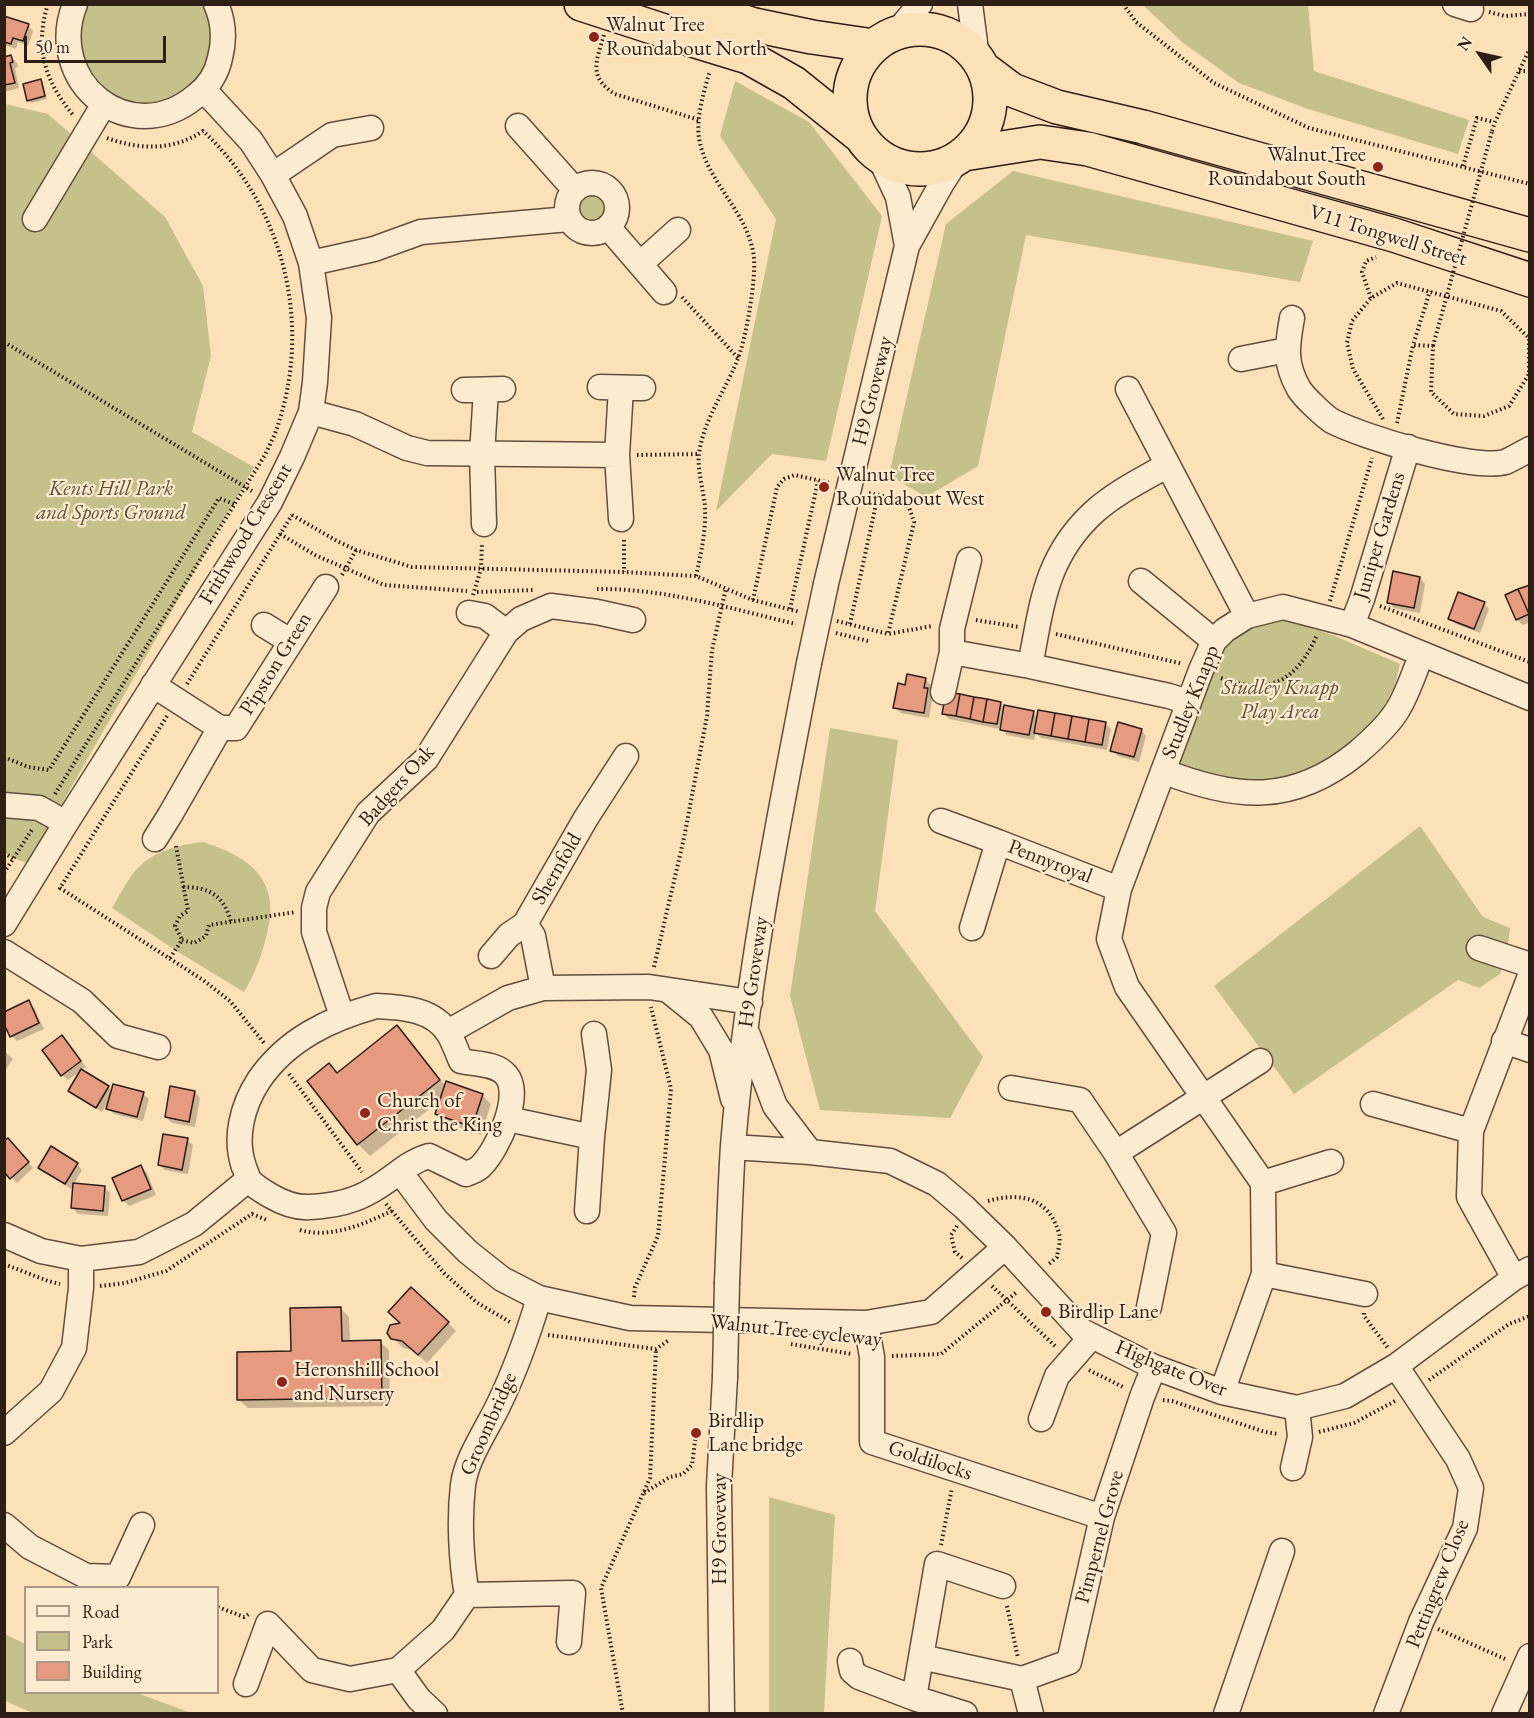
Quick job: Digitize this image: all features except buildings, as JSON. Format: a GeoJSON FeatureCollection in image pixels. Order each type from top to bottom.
{"type":"FeatureCollection","features":[{"type":"Feature","properties":{"kind":"highway"},"geometry":{"type":"LineString","coordinates":[[596,9],[748,57],[794,83],[869,146],[904,168],[932,169],[961,156],[984,129],[990,99],[980,64],[961,42],[941,32],[919,29],[886,39],[812,37],[754,25],[692,4]]}},
{"type":"Feature","properties":{"kind":"highway"},"geometry":{"type":"LineString","coordinates":[[869,146],[851,113],[851,88],[859,65],[886,39]]}},
{"type":"Feature","properties":{"kind":"highway","name":"V11 Tongwell Street"},"geometry":{"type":"LineString","coordinates":[[980,64],[1012,90],[1057,106],[1143,127],[1530,235]]}},
{"type":"Feature","properties":{"kind":"highway","name":"V11 Tongwell Street"},"geometry":{"type":"LineString","coordinates":[[961,156],[1040,142],[1088,149],[1394,235],[1530,280]]}},
{"type":"Feature","properties":{"kind":"street"},"geometry":{"type":"LineString","coordinates":[[75,4],[70,18],[68,44],[72,64],[85,87],[104,104],[124,112],[145,116],[167,113],[187,104],[204,90],[218,68],[224,42],[221,16],[216,4]]}},
{"type":"Feature","properties":{"kind":"street"},"geometry":{"type":"LineString","coordinates":[[886,39],[920,4]]}},
{"type":"Feature","properties":{"kind":"street"},"geometry":{"type":"LineString","coordinates":[[970,4],[980,64]]}},
{"type":"Feature","properties":{"kind":"street","name":"Frithwood Crescent"},"geometry":{"type":"LineString","coordinates":[[4,924],[264,511],[292,457],[311,412],[319,318],[311,263],[296,216],[273,174],[251,141],[204,90]]}},
{"type":"Feature","properties":{"kind":"street"},"geometry":{"type":"LineString","coordinates":[[35,219],[104,104]]}},
{"type":"Feature","properties":{"kind":"street"},"geometry":{"type":"LineString","coordinates":[[518,126],[575,190]]}},
{"type":"Feature","properties":{"kind":"street"},"geometry":{"type":"LineString","coordinates":[[273,174],[332,135],[378,128]]}},
{"type":"Feature","properties":{"kind":"street","name":"H9 Groveway"},"geometry":{"type":"LineString","coordinates":[[869,146],[898,197],[908,246]]}},
{"type":"Feature","properties":{"kind":"street","name":"H9 Groveway"},"geometry":{"type":"LineString","coordinates":[[722,1713],[719,1486],[733,1147],[746,1030],[771,857],[826,584],[908,246],[942,183],[961,156]]}},
{"type":"Feature","properties":{"kind":"street"},"geometry":{"type":"LineString","coordinates":[[597,183],[611,191],[615,198],[616,214],[608,227],[602,231],[586,233],[579,230],[569,219],[567,203],[581,185],[597,183]]}},
{"type":"Feature","properties":{"kind":"street"},"geometry":{"type":"LineString","coordinates":[[311,263],[374,249],[421,232],[569,219]]}},
{"type":"Feature","properties":{"kind":"street"},"geometry":{"type":"LineString","coordinates":[[608,227],[640,264],[671,292]]}},
{"type":"Feature","properties":{"kind":"street"},"geometry":{"type":"LineString","coordinates":[[640,264],[678,230]]}},
{"type":"Feature","properties":{"kind":"street","name":"Juniper Gardens"},"geometry":{"type":"LineString","coordinates":[[1292,318],[1287,350],[1292,371],[1300,391],[1330,420],[1393,443],[1479,464],[1505,462],[1530,449]]}},
{"type":"Feature","properties":{"kind":"street"},"geometry":{"type":"LineString","coordinates":[[1241,359],[1287,350]]}},
{"type":"Feature","properties":{"kind":"street"},"geometry":{"type":"LineString","coordinates":[[621,519],[617,455],[622,388]]}},
{"type":"Feature","properties":{"kind":"street"},"geometry":{"type":"LineString","coordinates":[[1128,389],[1247,616]]}},
{"type":"Feature","properties":{"kind":"street"},"geometry":{"type":"LineString","coordinates":[[484,390],[482,454],[484,524]]}},
{"type":"Feature","properties":{"kind":"street"},"geometry":{"type":"LineString","coordinates":[[311,412],[355,424],[407,448],[427,453],[617,455]]}},
{"type":"Feature","properties":{"kind":"street","name":"Juniper Gardens"},"geometry":{"type":"LineString","coordinates":[[1352,625],[1362,599],[1393,443]]}},
{"type":"Feature","properties":{"kind":"street"},"geometry":{"type":"LineString","coordinates":[[1030,666],[1046,588],[1057,557],[1070,538],[1094,512],[1168,465]]}},
{"type":"Feature","properties":{"kind":"street"},"geometry":{"type":"LineString","coordinates":[[943,692],[969,560]]}},
{"type":"Feature","properties":{"kind":"street"},"geometry":{"type":"LineString","coordinates":[[1141,581],[1214,641]]}},
{"type":"Feature","properties":{"kind":"street","name":"Pipston Green"},"geometry":{"type":"LineString","coordinates":[[153,686],[220,728],[236,728],[326,587]]}},
{"type":"Feature","properties":{"kind":"street"},"geometry":{"type":"LineString","coordinates":[[472,602],[484,616],[506,632]]}},
{"type":"Feature","properties":{"kind":"street","name":"Badgers Oak"},"geometry":{"type":"LineString","coordinates":[[342,1016],[314,932],[314,908],[318,892],[368,813],[426,759],[506,632],[521,620],[551,606],[597,612],[633,620]]}},
{"type":"Feature","properties":{"kind":"street","name":"Studley Knapp"},"geometry":{"type":"LineString","coordinates":[[1263,1183],[1127,987],[1108,939],[1119,889],[1200,670],[1214,641],[1225,630],[1247,616],[1283,607],[1352,625],[1422,654],[1527,690]]}},
{"type":"Feature","properties":{"kind":"street"},"geometry":{"type":"LineString","coordinates":[[264,625],[290,641]]}},
{"type":"Feature","properties":{"kind":"street"},"geometry":{"type":"LineString","coordinates":[[953,633],[1030,666],[1188,702]]}},
{"type":"Feature","properties":{"kind":"street","name":"Studley Knapp"},"geometry":{"type":"LineString","coordinates":[[1163,771],[1194,783],[1226,791],[1266,794],[1301,786],[1336,770],[1367,745],[1398,710],[1422,654]]}},
{"type":"Feature","properties":{"kind":"street","name":"Pipston Green"},"geometry":{"type":"LineString","coordinates":[[155,839],[178,821],[220,728]]}},
{"type":"Feature","properties":{"kind":"street","name":"Shernfold"},"geometry":{"type":"LineString","coordinates":[[543,988],[533,936],[525,924],[586,818],[626,756]]}},
{"type":"Feature","properties":{"kind":"street"},"geometry":{"type":"LineString","coordinates":[[4,805],[45,810],[66,823]]}},
{"type":"Feature","properties":{"kind":"street"},"geometry":{"type":"LineString","coordinates":[[940,820],[998,842]]}},
{"type":"Feature","properties":{"kind":"street","name":"Pennyroyal"},"geometry":{"type":"LineString","coordinates":[[972,928],[998,842],[1119,889]]}},
{"type":"Feature","properties":{"kind":"street"},"geometry":{"type":"LineString","coordinates":[[491,956],[509,935],[525,924]]}},
{"type":"Feature","properties":{"kind":"street"},"geometry":{"type":"LineString","coordinates":[[1479,948],[1530,965]]}},
{"type":"Feature","properties":{"kind":"street"},"geometry":{"type":"LineString","coordinates":[[4,952],[82,1001],[118,1036],[158,1047]]}},
{"type":"Feature","properties":{"kind":"street"},"geometry":{"type":"LineString","coordinates":[[1522,1274],[1469,1197],[1471,1131],[1530,976]]}},
{"type":"Feature","properties":{"kind":"street"},"geometry":{"type":"LineString","coordinates":[[448,1032],[508,998],[543,988],[649,987],[750,1002]]}},
{"type":"Feature","properties":{"kind":"street"},"geometry":{"type":"LineString","coordinates":[[669,991],[701,1017],[721,1050],[737,1116]]}},
{"type":"Feature","properties":{"kind":"street"},"geometry":{"type":"LineString","coordinates":[[376,1006],[406,1007],[428,1015],[448,1032],[461,1060],[493,1066],[505,1074],[512,1086],[508,1119],[495,1147],[481,1167],[466,1174],[429,1156],[415,1160],[375,1189],[338,1204],[307,1208],[286,1204],[265,1193],[249,1179],[239,1152],[241,1119],[259,1081],[278,1059],[307,1033],[342,1016],[376,1006]]}},
{"type":"Feature","properties":{"kind":"street"},"geometry":{"type":"LineString","coordinates":[[746,1030],[775,1106],[810,1152]]}},
{"type":"Feature","properties":{"kind":"street"},"geometry":{"type":"LineString","coordinates":[[587,1211],[599,1070],[594,1034]]}},
{"type":"Feature","properties":{"kind":"street"},"geometry":{"type":"LineString","coordinates":[[1504,1041],[1530,1050]]}},
{"type":"Feature","properties":{"kind":"street"},"geometry":{"type":"LineString","coordinates":[[1116,1153],[1204,1099],[1260,1061]]}},
{"type":"Feature","properties":{"kind":"street"},"geometry":{"type":"LineString","coordinates":[[1011,1088],[1080,1100],[1116,1153],[1164,1233],[1149,1306]]}},
{"type":"Feature","properties":{"kind":"street"},"geometry":{"type":"LineString","coordinates":[[1374,1104],[1471,1131]]}},
{"type":"Feature","properties":{"kind":"street"},"geometry":{"type":"LineString","coordinates":[[508,1119],[592,1137]]}},
{"type":"Feature","properties":{"kind":"street","name":"Highgate Over"},"geometry":{"type":"LineString","coordinates":[[733,1147],[810,1152],[890,1161],[937,1184],[970,1212],[1082,1331],[1154,1367],[1222,1392],[1297,1408],[1345,1396],[1397,1364],[1522,1274]]}},
{"type":"Feature","properties":{"kind":"street"},"geometry":{"type":"LineString","coordinates":[[1222,1392],[1264,1274],[1263,1183],[1331,1162]]}},
{"type":"Feature","properties":{"kind":"street"},"geometry":{"type":"LineString","coordinates":[[400,1172],[436,1221],[468,1252],[502,1279],[539,1298],[630,1318],[866,1323],[931,1312],[1005,1247]]}},
{"type":"Feature","properties":{"kind":"street"},"geometry":{"type":"LineString","coordinates":[[4,1235],[40,1251],[81,1259],[139,1252],[194,1224],[249,1179]]}},
{"type":"Feature","properties":{"kind":"street"},"geometry":{"type":"LineString","coordinates":[[4,1433],[51,1391],[74,1348],[81,1288],[81,1259]]}},
{"type":"Feature","properties":{"kind":"street"},"geometry":{"type":"LineString","coordinates":[[1264,1274],[1365,1294]]}},
{"type":"Feature","properties":{"kind":"street","name":"Groombridge"},"geometry":{"type":"LineString","coordinates":[[467,1595],[462,1563],[463,1483],[478,1443],[499,1405],[529,1332],[539,1298]]}},
{"type":"Feature","properties":{"kind":"street","name":"Goldilocks"},"geometry":{"type":"LineString","coordinates":[[866,1323],[872,1357],[872,1442],[1102,1517]]}},
{"type":"Feature","properties":{"kind":"street"},"geometry":{"type":"LineString","coordinates":[[1041,1419],[1057,1376],[1092,1336]]}},
{"type":"Feature","properties":{"kind":"street","name":"Pettingrew Close"},"geometry":{"type":"LineString","coordinates":[[1386,1713],[1421,1622],[1465,1528],[1471,1488],[1458,1459],[1397,1364]]}},
{"type":"Feature","properties":{"kind":"street","name":"Pimpernel Grove"},"geometry":{"type":"LineString","coordinates":[[1022,1679],[1069,1662],[1102,1517],[1154,1367]]}},
{"type":"Feature","properties":{"kind":"street"},"geometry":{"type":"LineString","coordinates":[[1293,1468],[1300,1437],[1297,1408]]}},
{"type":"Feature","properties":{"kind":"street"},"geometry":{"type":"LineString","coordinates":[[4,1525],[30,1547],[86,1576],[121,1582],[142,1525]]}},
{"type":"Feature","properties":{"kind":"street"},"geometry":{"type":"LineString","coordinates":[[1229,1713],[1282,1551]]}},
{"type":"Feature","properties":{"kind":"street"},"geometry":{"type":"LineString","coordinates":[[914,1698],[937,1564],[1003,1586]]}},
{"type":"Feature","properties":{"kind":"street"},"geometry":{"type":"LineString","coordinates":[[246,1684],[268,1624],[312,1670],[350,1679],[398,1670],[443,1630],[467,1595],[574,1584],[569,1642]]}},
{"type":"Feature","properties":{"kind":"street"},"geometry":{"type":"LineString","coordinates":[[921,1658],[1022,1679],[1031,1713]]}},
{"type":"Feature","properties":{"kind":"street"},"geometry":{"type":"LineString","coordinates":[[850,1661],[852,1671],[859,1677],[914,1698],[965,1713]]}},
{"type":"Feature","properties":{"kind":"street"},"geometry":{"type":"LineString","coordinates":[[1504,1713],[1527,1662]]}},
{"type":"Feature","properties":{"kind":"street"},"geometry":{"type":"LineString","coordinates":[[398,1670],[419,1699],[435,1713]]}},
{"type":"Feature","properties":{"kind":"path"},"geometry":{"type":"LineString","coordinates":[[4,873],[265,455],[279,422],[293,351],[294,318],[288,282],[274,236],[248,181],[203,131],[191,139],[176,144],[141,147],[105,137],[89,128],[74,115],[58,96],[48,76],[42,36],[48,4]]}},
{"type":"Feature","properties":{"kind":"path"},"geometry":{"type":"LineString","coordinates":[[1123,4],[1136,22],[1214,83],[1309,128],[1530,183]]}},
{"type":"Feature","properties":{"kind":"path"},"geometry":{"type":"LineString","coordinates":[[1463,7],[1505,16],[1530,14]]}},
{"type":"Feature","properties":{"kind":"path"},"geometry":{"type":"LineString","coordinates":[[596,9],[597,74],[603,87],[615,94],[699,120]]}},
{"type":"Feature","properties":{"kind":"path"},"geometry":{"type":"LineString","coordinates":[[1393,443],[1383,419],[1353,369],[1347,343],[1352,321],[1371,298],[1397,284],[1430,291],[1501,311],[1529,338],[1529,374],[1509,406],[1484,416],[1454,414],[1431,392],[1433,346],[1492,131],[1530,48]]}},
{"type":"Feature","properties":{"kind":"path"},"geometry":{"type":"LineString","coordinates":[[1519,71],[1530,71]]}},
{"type":"Feature","properties":{"kind":"path"},"geometry":{"type":"LineString","coordinates":[[696,576],[704,540],[705,508],[699,454],[708,423],[738,359],[750,306],[754,257],[744,224],[706,160],[699,138],[699,120],[709,72]]}},
{"type":"Feature","properties":{"kind":"path"},"geometry":{"type":"LineString","coordinates":[[1463,166],[1477,118],[1495,122]]}},
{"type":"Feature","properties":{"kind":"path"},"geometry":{"type":"LineString","coordinates":[[1371,298],[1362,272],[1366,261],[1380,255]]}},
{"type":"Feature","properties":{"kind":"path"},"geometry":{"type":"LineString","coordinates":[[830,619],[888,634],[939,624],[953,633],[1037,630],[1176,661],[1238,684],[1260,686],[1279,682],[1300,667],[1313,644],[1393,443],[1413,345],[1430,291]]}},
{"type":"Feature","properties":{"kind":"path"},"geometry":{"type":"LineString","coordinates":[[671,292],[738,359]]}},
{"type":"Feature","properties":{"kind":"path"},"geometry":{"type":"LineString","coordinates":[[4,342],[246,488],[281,534],[315,555],[384,585],[472,602],[541,590]]}},
{"type":"Feature","properties":{"kind":"path"},"geometry":{"type":"LineString","coordinates":[[1413,345],[1433,346]]}},
{"type":"Feature","properties":{"kind":"path"},"geometry":{"type":"LineString","coordinates":[[617,455],[699,454]]}},
{"type":"Feature","properties":{"kind":"path"},"geometry":{"type":"LineString","coordinates":[[789,609],[818,481]]}},
{"type":"Feature","properties":{"kind":"path"},"geometry":{"type":"LineString","coordinates":[[850,624],[878,495]]}},
{"type":"Feature","properties":{"kind":"path"},"geometry":{"type":"LineString","coordinates":[[4,757],[28,767],[49,770],[219,498],[264,511],[292,515],[337,541],[384,560],[412,567],[696,576],[753,600],[810,614]]}},
{"type":"Feature","properties":{"kind":"path"},"geometry":{"type":"LineString","coordinates":[[292,515],[60,888],[170,958],[230,1001],[278,1059],[392,1211],[444,1273],[476,1302],[529,1332],[656,1349],[676,1335]]}},
{"type":"Feature","properties":{"kind":"path"},"geometry":{"type":"LineString","coordinates":[[621,519],[624,572]]}},
{"type":"Feature","properties":{"kind":"path"},"geometry":{"type":"LineString","coordinates":[[472,602],[480,569],[484,524]]}},
{"type":"Feature","properties":{"kind":"path"},"geometry":{"type":"LineString","coordinates":[[596,589],[618,589],[679,597],[801,625]]}},
{"type":"Feature","properties":{"kind":"path"},"geometry":{"type":"LineString","coordinates":[[1334,590],[1530,662]]}},
{"type":"Feature","properties":{"kind":"path"},"geometry":{"type":"LineString","coordinates":[[834,633],[868,641]]}},
{"type":"Feature","properties":{"kind":"path"},"geometry":{"type":"LineString","coordinates":[[178,821],[183,887],[188,911],[180,916],[175,926],[182,940],[194,943],[206,936],[209,925],[314,908]]}},
{"type":"Feature","properties":{"kind":"path"},"geometry":{"type":"LineString","coordinates":[[183,887],[203,888],[213,893],[226,908],[231,922]]}},
{"type":"Feature","properties":{"kind":"path"},"geometry":{"type":"LineString","coordinates":[[170,958],[182,940]]}},
{"type":"Feature","properties":{"kind":"path","name":"Walnut Tree cycleway"},"geometry":{"type":"LineString","coordinates":[[790,1344],[872,1357],[940,1354],[1008,1300],[1057,1257],[1059,1235],[1047,1210],[1027,1198],[1008,1196],[983,1203],[962,1218],[951,1235],[955,1252],[1008,1300]]}},
{"type":"Feature","properties":{"kind":"path"},"geometry":{"type":"LineString","coordinates":[[297,1228],[322,1232],[343,1230],[392,1211]]}},
{"type":"Feature","properties":{"kind":"path"},"geometry":{"type":"LineString","coordinates":[[4,1264],[48,1281],[81,1288],[124,1283],[166,1271],[252,1214],[270,1221]]}},
{"type":"Feature","properties":{"kind":"path"},"geometry":{"type":"LineString","coordinates":[[1365,1294],[1364,1316],[1397,1364]]}},
{"type":"Feature","properties":{"kind":"path"},"geometry":{"type":"LineString","coordinates":[[623,1713],[601,1588],[650,1478],[656,1349]]}},
{"type":"Feature","properties":{"kind":"path"},"geometry":{"type":"LineString","coordinates":[[643,1493],[670,1477],[683,1474],[692,1465],[696,1433]]}},
{"type":"Feature","properties":{"kind":"path"},"geometry":{"type":"LineString","coordinates":[[937,1564],[956,1469]]}},
{"type":"Feature","properties":{"kind":"path"},"geometry":{"type":"LineString","coordinates":[[1003,1586],[1022,1679]]}},
{"type":"Feature","properties":{"kind":"path"},"geometry":{"type":"LineString","coordinates":[[219,1607],[244,1617],[256,1609]]}},
{"type":"Feature","properties":{"kind":"path"},"geometry":{"type":"LineString","coordinates":[[1421,1622],[1527,1662]]}},
{"type":"Feature","properties":{"kind":"green space"},"geometry":{"type":"Polygon","coordinates":[[[87,5],[204,5],[212,23],[213,37],[206,66],[190,88],[177,98],[146,105],[115,97],[102,88],[92,76],[81,53],[78,40],[79,26],[87,5]]]}},
{"type":"Feature","properties":{"kind":"green space"},"geometry":{"type":"Polygon","coordinates":[[[1143,5],[1308,5],[1314,71],[1469,120],[1458,154],[1308,109],[1239,83],[1182,42],[1143,5]]]}},
{"type":"Feature","properties":{"kind":"green space"},"geometry":{"type":"Polygon","coordinates":[[[735,81],[809,122],[882,216],[826,461],[772,454],[716,511],[776,219],[720,136],[735,81]]]}},
{"type":"Feature","properties":{"kind":"green space","name":"Kents Hill Park and Sports Ground"},"geometry":{"type":"Polygon","coordinates":[[[5,104],[48,114],[165,217],[203,286],[211,356],[192,432],[254,467],[28,863],[5,853],[5,104]]]}},
{"type":"Feature","properties":{"kind":"green space"},"geometry":{"type":"Polygon","coordinates":[[[1013,171],[1313,241],[1300,282],[1026,235],[978,466],[926,497],[889,475],[946,224],[1013,171]]]}},
{"type":"Feature","properties":{"kind":"green space"},"geometry":{"type":"Polygon","coordinates":[[[592,191],[604,196],[609,208],[604,220],[592,225],[580,220],[575,208],[580,196],[592,191]]]}},
{"type":"Feature","properties":{"kind":"green space","name":"Studley Knapp Play Area"},"geometry":{"type":"Polygon","coordinates":[[[1283,618],[1335,636],[1400,664],[1395,685],[1376,721],[1348,750],[1315,772],[1240,786],[1171,764],[1204,676],[1222,645],[1231,634],[1243,626],[1283,618]]]}},
{"type":"Feature","properties":{"kind":"green space"},"geometry":{"type":"Polygon","coordinates":[[[830,728],[898,740],[875,911],[983,1057],[950,1118],[820,1110],[790,996],[830,728]]]}},
{"type":"Feature","properties":{"kind":"green space"},"geometry":{"type":"Polygon","coordinates":[[[1420,826],[1483,917],[1510,928],[1506,958],[1500,974],[1479,988],[1458,980],[1294,1094],[1214,986],[1420,826]]]}},
{"type":"Feature","properties":{"kind":"green space"},"geometry":{"type":"Polygon","coordinates":[[[203,842],[239,857],[262,878],[268,891],[269,924],[258,963],[244,992],[112,908],[131,877],[145,862],[168,849],[203,842]]]}},
{"type":"Feature","properties":{"kind":"green space"},"geometry":{"type":"Polygon","coordinates":[[[769,1497],[835,1515],[824,1713],[769,1713],[769,1497]]]}},
{"type":"Feature","properties":{"kind":"green space"},"geometry":{"type":"Polygon","coordinates":[[[5,1634],[24,1644],[24,1694],[140,1694],[191,1713],[33,1713],[5,1701],[5,1634]]]}},
{"type":"Feature","properties":{"kind":"place","name":"Walnut Tree Roundabout North"},"geometry":{"type":"Point","coordinates":[594,37]}},
{"type":"Feature","properties":{"kind":"place","name":"Walnut Tree Roundabout South"},"geometry":{"type":"Point","coordinates":[1378,167]}},
{"type":"Feature","properties":{"kind":"place","name":"Walnut Tree Roundabout West"},"geometry":{"type":"Point","coordinates":[824,487]}},
{"type":"Feature","properties":{"kind":"place","name":"Church of Christ the King"},"geometry":{"type":"Point","coordinates":[365,1113]}},
{"type":"Feature","properties":{"kind":"place","name":"Birdlip Lane"},"geometry":{"type":"Point","coordinates":[1046,1312]}},
{"type":"Feature","properties":{"kind":"place","name":"Heronshill School and Nursery"},"geometry":{"type":"Point","coordinates":[282,1382]}},
{"type":"Feature","properties":{"kind":"place","name":"Birdlip Lane bridge"},"geometry":{"type":"Point","coordinates":[696,1433]}}]}
